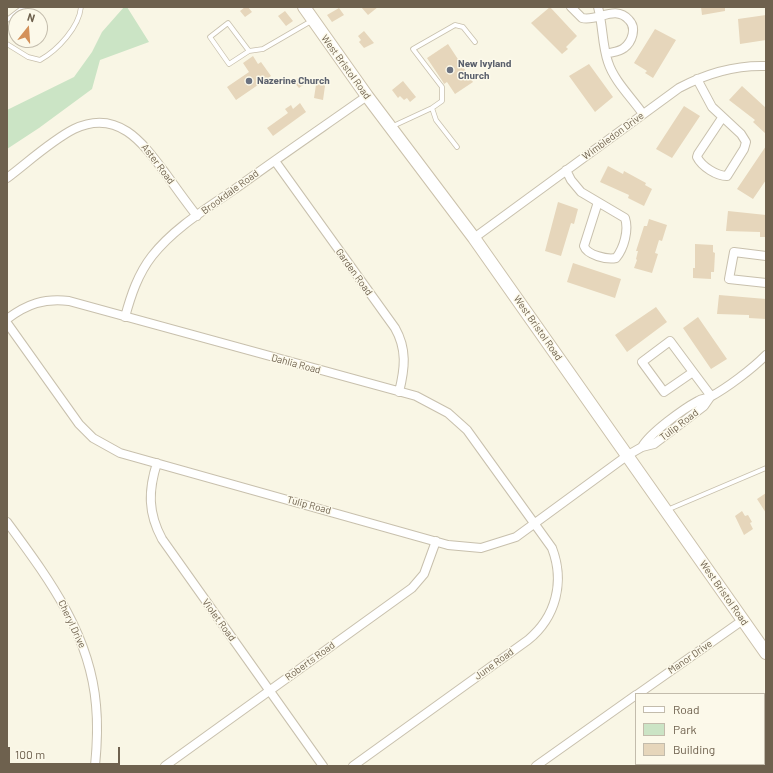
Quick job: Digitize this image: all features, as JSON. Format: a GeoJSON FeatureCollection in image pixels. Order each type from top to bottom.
{"type":"FeatureCollection","features":[{"type":"Feature","properties":{"kind":"main road","name":"West Bristol Road"},"geometry":{"type":"LineString","coordinates":[[304,7],[367,96],[474,238],[766,653]]}},
{"type":"Feature","properties":{"kind":"street"},"geometry":{"type":"LineString","coordinates":[[571,7],[582,18],[588,20],[614,12],[620,13],[629,19],[634,28],[633,34],[624,48],[606,54]]}},
{"type":"Feature","properties":{"kind":"street"},"geometry":{"type":"LineString","coordinates":[[598,7],[606,54],[612,72],[643,114]]}},
{"type":"Feature","properties":{"kind":"street","name":"Wimbledon Drive"},"geometry":{"type":"LineString","coordinates":[[474,238],[679,88],[697,79],[722,70],[766,66]]}},
{"type":"Feature","properties":{"kind":"street"},"geometry":{"type":"LineString","coordinates":[[697,79],[712,107],[722,118],[741,134],[746,142],[744,149],[727,176],[719,175],[703,165],[697,158],[698,154],[722,118]]}},
{"type":"Feature","properties":{"kind":"street","name":"Brookdale Road"},"geometry":{"type":"LineString","coordinates":[[125,317],[136,284],[151,257],[169,237],[367,96]]}},
{"type":"Feature","properties":{"kind":"street","name":"Aster Road"},"geometry":{"type":"LineString","coordinates":[[7,178],[69,132],[88,125],[107,124],[126,130],[145,146],[197,216]]}},
{"type":"Feature","properties":{"kind":"street","name":"Garden Road"},"geometry":{"type":"LineString","coordinates":[[275,161],[398,332],[402,343],[404,362],[399,392]]}},
{"type":"Feature","properties":{"kind":"street"},"geometry":{"type":"LineString","coordinates":[[566,170],[571,180],[581,192],[622,214],[627,224],[621,249],[616,258],[611,259],[589,252],[585,249],[585,239],[598,202]]}},
{"type":"Feature","properties":{"kind":"street"},"geometry":{"type":"LineString","coordinates":[[766,256],[734,252],[729,280],[766,283]]}},
{"type":"Feature","properties":{"kind":"street","name":"Dahlia Road"},"geometry":{"type":"LineString","coordinates":[[7,319],[28,305],[55,299],[69,301],[416,396],[437,406],[458,420],[475,440],[535,523]]}},
{"type":"Feature","properties":{"kind":"street","name":"Tulip Road"},"geometry":{"type":"LineString","coordinates":[[7,323],[79,424],[93,438],[120,453],[466,548],[486,548],[516,537],[628,455],[642,447],[646,439],[678,415],[699,400],[711,396],[750,369],[766,355]]}},
{"type":"Feature","properties":{"kind":"street"},"geometry":{"type":"LineString","coordinates":[[693,372],[664,392],[642,362],[670,342],[693,372],[711,396]]}},
{"type":"Feature","properties":{"kind":"street","name":"Violet Road"},"geometry":{"type":"LineString","coordinates":[[157,463],[150,495],[155,525],[166,545],[323,766]]}},
{"type":"Feature","properties":{"kind":"street","name":"Cheryl Drive"},"geometry":{"type":"LineString","coordinates":[[7,522],[57,592],[72,618],[84,648],[96,704],[98,735],[95,766]]}},
{"type":"Feature","properties":{"kind":"street","name":"June Road"},"geometry":{"type":"LineString","coordinates":[[353,766],[528,640],[541,628],[547,619],[556,597],[558,577],[557,566],[552,548],[535,523]]}},
{"type":"Feature","properties":{"kind":"street","name":"Roberts Road"},"geometry":{"type":"LineString","coordinates":[[165,766],[412,588],[424,574],[436,541]]}},
{"type":"Feature","properties":{"kind":"street","name":"Manor Drive"},"geometry":{"type":"LineString","coordinates":[[640,693],[742,620]]}},
{"type":"Feature","properties":{"kind":"street","name":"Manor Drive"},"geometry":{"type":"LineString","coordinates":[[536,766],[635,696]]}},
{"type":"Feature","properties":{"kind":"lane"},"geometry":{"type":"LineString","coordinates":[[7,20],[24,7]]}},
{"type":"Feature","properties":{"kind":"lane"},"geometry":{"type":"LineString","coordinates":[[7,44],[28,57],[40,60],[48,56],[64,39],[80,18],[81,7]]}},
{"type":"Feature","properties":{"kind":"lane"},"geometry":{"type":"LineString","coordinates":[[249,51],[228,23],[210,37],[229,64],[249,51],[263,49],[313,20]]}},
{"type":"Feature","properties":{"kind":"lane"},"geometry":{"type":"LineString","coordinates":[[391,127],[432,108],[442,101],[442,87],[414,49],[455,26],[463,27],[475,42]]}},
{"type":"Feature","properties":{"kind":"lane"},"geometry":{"type":"LineString","coordinates":[[432,108],[436,120],[456,147]]}},
{"type":"Feature","properties":{"kind":"lane"},"geometry":{"type":"LineString","coordinates":[[666,510],[766,468]]}},
{"type":"Feature","properties":{"kind":"green space"},"geometry":{"type":"Polygon","coordinates":[[[124,7],[127,7],[149,42],[100,60],[92,89],[39,128],[7,149],[7,110],[74,77],[92,52],[102,32],[124,7]]]}},
{"type":"Feature","properties":{"kind":"building"},"geometry":{"type":"Polygon","coordinates":[[[245,7],[248,7],[252,12],[245,17],[240,11],[245,7]]]}},
{"type":"Feature","properties":{"kind":"building"},"geometry":{"type":"Polygon","coordinates":[[[361,7],[378,7],[368,15],[361,7]]]}},
{"type":"Feature","properties":{"kind":"building"},"geometry":{"type":"Polygon","coordinates":[[[550,7],[577,36],[566,47],[568,49],[562,54],[531,23],[550,7]]]}},
{"type":"Feature","properties":{"kind":"building"},"geometry":{"type":"Polygon","coordinates":[[[701,7],[725,7],[725,11],[702,15],[701,7]]]}},
{"type":"Feature","properties":{"kind":"building"},"geometry":{"type":"Polygon","coordinates":[[[339,8],[344,15],[332,22],[327,15],[339,8]]]}},
{"type":"Feature","properties":{"kind":"building"},"geometry":{"type":"Polygon","coordinates":[[[285,11],[293,21],[286,26],[278,16],[285,11]]]}},
{"type":"Feature","properties":{"kind":"building"},"geometry":{"type":"Polygon","coordinates":[[[766,15],[766,40],[740,44],[738,19],[766,15]]]}},
{"type":"Feature","properties":{"kind":"building"},"geometry":{"type":"Polygon","coordinates":[[[655,29],[676,40],[653,78],[645,73],[647,71],[634,63],[655,29]]]}},
{"type":"Feature","properties":{"kind":"building"},"geometry":{"type":"Polygon","coordinates":[[[364,31],[374,43],[364,48],[359,42],[361,40],[358,36],[364,31]]]}},
{"type":"Feature","properties":{"kind":"building","name":"New Ivyland Church"},"geometry":{"type":"Polygon","coordinates":[[[448,44],[473,82],[455,94],[447,82],[444,84],[427,58],[448,44]]]}},
{"type":"Feature","properties":{"kind":"building","name":"Nazerine Church"},"geometry":{"type":"Polygon","coordinates":[[[253,56],[258,64],[261,62],[271,76],[236,100],[227,87],[249,72],[243,63],[253,56]]]}},
{"type":"Feature","properties":{"kind":"building"},"geometry":{"type":"Polygon","coordinates":[[[589,64],[613,97],[595,112],[569,76],[589,64]]]}},
{"type":"Feature","properties":{"kind":"building"},"geometry":{"type":"Polygon","coordinates":[[[301,76],[306,83],[299,88],[293,81],[301,76]]]}},
{"type":"Feature","properties":{"kind":"building"},"geometry":{"type":"Polygon","coordinates":[[[317,78],[326,79],[323,100],[314,98],[317,78]]]}},
{"type":"Feature","properties":{"kind":"building"},"geometry":{"type":"Polygon","coordinates":[[[403,81],[416,97],[410,102],[407,98],[404,100],[400,96],[398,98],[392,90],[403,81]]]}},
{"type":"Feature","properties":{"kind":"building"},"geometry":{"type":"Polygon","coordinates":[[[742,86],[766,108],[766,134],[753,122],[755,120],[729,100],[742,86]]]}},
{"type":"Feature","properties":{"kind":"building"},"geometry":{"type":"Polygon","coordinates":[[[300,103],[306,112],[273,136],[267,128],[288,113],[285,109],[291,105],[293,109],[300,103]]]}},
{"type":"Feature","properties":{"kind":"building"},"geometry":{"type":"Polygon","coordinates":[[[684,106],[700,116],[672,158],[656,149],[684,106]]]}},
{"type":"Feature","properties":{"kind":"building"},"geometry":{"type":"Polygon","coordinates":[[[766,146],[766,180],[753,199],[737,189],[766,146]]]}},
{"type":"Feature","properties":{"kind":"building"},"geometry":{"type":"Polygon","coordinates":[[[608,166],[623,174],[624,171],[646,183],[645,185],[652,189],[644,206],[628,198],[629,195],[600,182],[608,166]]]}},
{"type":"Feature","properties":{"kind":"building"},"geometry":{"type":"Polygon","coordinates":[[[558,202],[578,209],[574,224],[571,223],[561,256],[545,251],[558,202]]]}},
{"type":"Feature","properties":{"kind":"building"},"geometry":{"type":"Polygon","coordinates":[[[728,211],[766,215],[766,237],[760,237],[760,232],[726,231],[728,211]]]}},
{"type":"Feature","properties":{"kind":"building"},"geometry":{"type":"Polygon","coordinates":[[[649,219],[667,225],[662,241],[659,240],[655,253],[658,254],[652,273],[634,268],[637,260],[638,251],[636,251],[644,226],[647,226],[649,219]]]}},
{"type":"Feature","properties":{"kind":"building"},"geometry":{"type":"Polygon","coordinates":[[[695,244],[713,245],[713,252],[715,253],[714,272],[711,272],[711,279],[693,278],[693,268],[695,268],[695,244]]]}},
{"type":"Feature","properties":{"kind":"building"},"geometry":{"type":"Polygon","coordinates":[[[573,263],[621,279],[615,298],[567,282],[573,263]]]}},
{"type":"Feature","properties":{"kind":"building"},"geometry":{"type":"Polygon","coordinates":[[[719,295],[766,299],[766,319],[749,318],[749,315],[717,314],[719,295]]]}},
{"type":"Feature","properties":{"kind":"building"},"geometry":{"type":"Polygon","coordinates":[[[656,307],[667,322],[627,352],[615,335],[656,307]]]}},
{"type":"Feature","properties":{"kind":"building"},"geometry":{"type":"Polygon","coordinates":[[[698,317],[727,359],[711,369],[683,328],[698,317]]]}},
{"type":"Feature","properties":{"kind":"building"},"geometry":{"type":"Polygon","coordinates":[[[766,493],[766,513],[757,499],[766,493]]]}},
{"type":"Feature","properties":{"kind":"building"},"geometry":{"type":"Polygon","coordinates":[[[742,511],[745,516],[748,515],[752,522],[750,523],[753,529],[744,535],[735,516],[742,511]]]}},
{"type":"Feature","properties":{"kind":"place","name":"New Ivyland Church"},"geometry":{"type":"Point","coordinates":[450,70]}},
{"type":"Feature","properties":{"kind":"place","name":"Nazerine Church"},"geometry":{"type":"Point","coordinates":[249,81]}}]}
